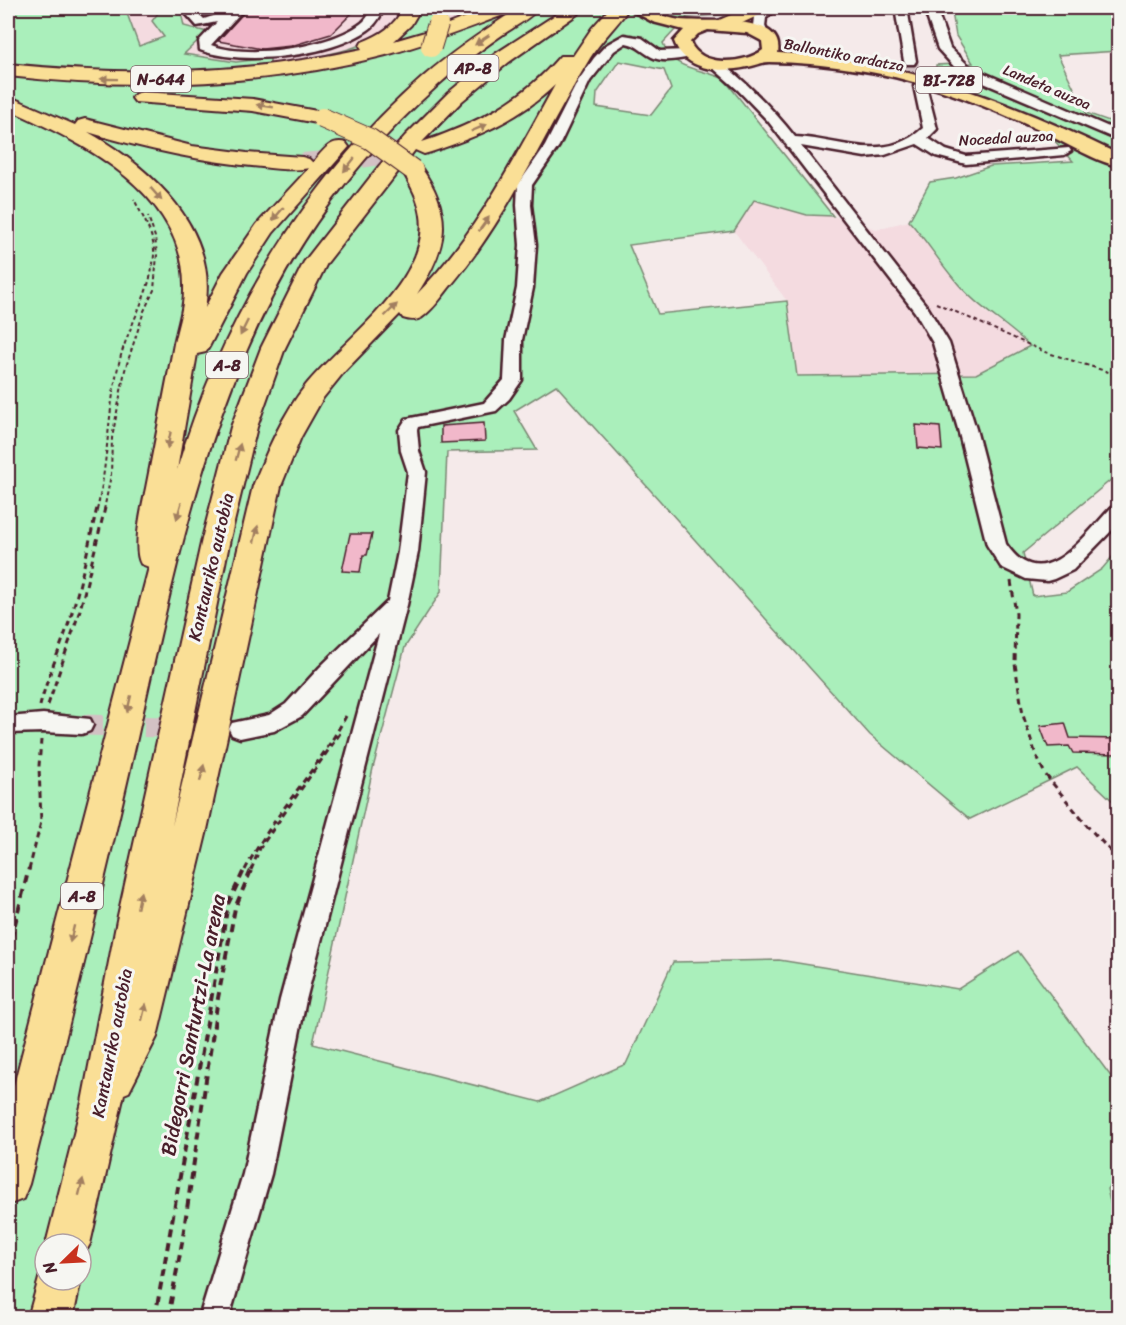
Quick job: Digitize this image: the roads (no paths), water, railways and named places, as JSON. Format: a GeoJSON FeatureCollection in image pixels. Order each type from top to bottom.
{"type":"FeatureCollection","features":[{"type":"Feature","properties":{"kind":"highway","name":"N-644"},"geometry":{"type":"LineString","coordinates":[[314,64],[351,53],[384,39],[401,27],[412,8]]}},
{"type":"Feature","properties":{"kind":"highway","name":"N-644"},"geometry":{"type":"LineString","coordinates":[[8,70],[98,79],[230,75],[364,56],[434,37],[507,8]]}},
{"type":"Feature","properties":{"kind":"highway","name":"A-8"},"geometry":{"type":"LineString","coordinates":[[8,1184],[142,647],[184,494],[217,388],[260,295],[287,248],[373,135],[419,91],[473,46],[530,8]]}},
{"type":"Feature","properties":{"kind":"highway","name":"AP-8"},"geometry":{"type":"LineString","coordinates":[[316,262],[344,208],[371,170],[398,139],[444,93],[493,51],[555,8]]}},
{"type":"Feature","properties":{"kind":"highway","name":"Kantauriko autobia"},"geometry":{"type":"LineString","coordinates":[[71,1232],[102,1102],[135,920],[229,482],[244,427],[273,348],[316,262],[386,170],[442,110],[502,58],[577,8]]}},
{"type":"Feature","properties":{"kind":"highway"},"geometry":{"type":"LineString","coordinates":[[538,90],[573,35],[596,8]]}},
{"type":"Feature","properties":{"kind":"highway"},"geometry":{"type":"LineString","coordinates":[[424,148],[487,124],[512,111],[563,66],[590,29],[624,8]]}},
{"type":"Feature","properties":{"kind":"highway"},"geometry":{"type":"LineString","coordinates":[[289,437],[337,385],[421,305],[450,272],[492,213],[591,42],[624,8]]}},
{"type":"Feature","properties":{"kind":"highway"},"geometry":{"type":"LineString","coordinates":[[723,25],[760,8]]}},
{"type":"Feature","properties":{"kind":"highway"},"geometry":{"type":"LineString","coordinates":[[181,382],[235,273],[265,229],[420,62],[431,47],[436,35],[435,16]]}},
{"type":"Feature","properties":{"kind":"highway"},"geometry":{"type":"LineString","coordinates":[[8,83],[81,93],[253,105],[322,118],[368,136],[391,150],[413,170],[424,186],[432,207],[434,229],[431,248],[421,273],[404,297],[346,354],[314,393],[278,456],[267,486],[189,830],[137,1037],[102,1102]]}},
{"type":"Feature","properties":{"kind":"highway"},"geometry":{"type":"LineString","coordinates":[[8,101],[86,138],[113,154],[146,182],[177,222],[191,253],[196,282],[192,324],[156,509],[142,647]]}},
{"type":"Feature","properties":{"kind":"highway"},"geometry":{"type":"LineString","coordinates":[[8,101],[93,127],[193,153],[262,163],[302,164]]}},
{"type":"Feature","properties":{"kind":"highway"},"geometry":{"type":"LineString","coordinates":[[50,1317],[56,1292]]}},
{"type":"Feature","properties":{"kind":"main road","name":"BI-728"},"geometry":{"type":"LineString","coordinates":[[624,8],[666,21],[702,28]]}},
{"type":"Feature","properties":{"kind":"main road","name":"BI-728"},"geometry":{"type":"LineString","coordinates":[[624,8],[684,47],[699,60],[717,64],[749,64],[767,57]]}},
{"type":"Feature","properties":{"kind":"main road","name":"BI-728"},"geometry":{"type":"LineString","coordinates":[[684,47],[692,31],[723,25],[744,28],[766,37]]}},
{"type":"Feature","properties":{"kind":"main road"},"geometry":{"type":"LineString","coordinates":[[766,37],[772,45],[767,57]]}},
{"type":"Feature","properties":{"kind":"main road","name":"Ballontiko ardatza"},"geometry":{"type":"LineString","coordinates":[[766,37],[799,48],[919,70],[1035,112],[1119,152]]}},
{"type":"Feature","properties":{"kind":"main road","name":"Ballontiko ardatza"},"geometry":{"type":"LineString","coordinates":[[767,57],[835,60],[913,76],[998,105],[1119,161]]}},
{"type":"Feature","properties":{"kind":"street"},"geometry":{"type":"LineString","coordinates":[[187,8],[201,23],[220,18],[232,8]]}},
{"type":"Feature","properties":{"kind":"street"},"geometry":{"type":"LineString","coordinates":[[240,8],[205,41],[204,47],[213,52],[257,55],[321,44],[362,29],[373,19],[379,8]]}},
{"type":"Feature","properties":{"kind":"street"},"geometry":{"type":"LineString","coordinates":[[766,37],[759,26],[760,17],[772,8]]}},
{"type":"Feature","properties":{"kind":"street"},"geometry":{"type":"LineString","coordinates":[[902,8],[910,61]]}},
{"type":"Feature","properties":{"kind":"street","name":"Landeta auzoa"},"geometry":{"type":"LineString","coordinates":[[930,8],[944,49],[965,70],[1119,136]]}},
{"type":"Feature","properties":{"kind":"street"},"geometry":{"type":"LineString","coordinates":[[214,1317],[257,1174],[293,1000],[397,604],[408,552],[417,472],[410,452],[408,430],[412,423],[490,407],[513,380],[514,340],[527,267],[525,185],[552,146],[584,81],[610,48],[620,41],[630,39],[638,41],[657,55],[674,56],[684,47]]}},
{"type":"Feature","properties":{"kind":"street"},"geometry":{"type":"LineString","coordinates":[[717,64],[773,118],[909,293],[941,343],[967,429],[997,545],[1012,564],[1026,572],[1047,574],[1066,565],[1119,513]]}},
{"type":"Feature","properties":{"kind":"street"},"geometry":{"type":"LineString","coordinates":[[749,64],[755,85],[773,118]]}},
{"type":"Feature","properties":{"kind":"street"},"geometry":{"type":"LineString","coordinates":[[791,141],[814,142],[865,153],[880,152],[919,139],[930,129],[920,86]]}},
{"type":"Feature","properties":{"kind":"street","name":"Nocedal auzoa"},"geometry":{"type":"LineString","coordinates":[[919,139],[941,153],[966,160],[1064,151]]}},
{"type":"Feature","properties":{"kind":"street"},"geometry":{"type":"LineString","coordinates":[[240,729],[274,722],[294,710],[327,673],[397,604]]}},
{"type":"Feature","properties":{"kind":"street"},"geometry":{"type":"LineString","coordinates":[[8,725],[45,714],[82,725]]}},
{"type":"Feature","properties":{"kind":"tunnel"},"geometry":{"type":"LineString","coordinates":[[623,8],[629,11]]}},
{"type":"Feature","properties":{"kind":"tunnel"},"geometry":{"type":"LineString","coordinates":[[910,61],[920,86]]}},
{"type":"Feature","properties":{"kind":"tunnel"},"geometry":{"type":"LineString","coordinates":[[302,163],[361,158],[420,148]]}},
{"type":"Feature","properties":{"kind":"tunnel"},"geometry":{"type":"LineString","coordinates":[[82,725],[240,729]]}}]}
